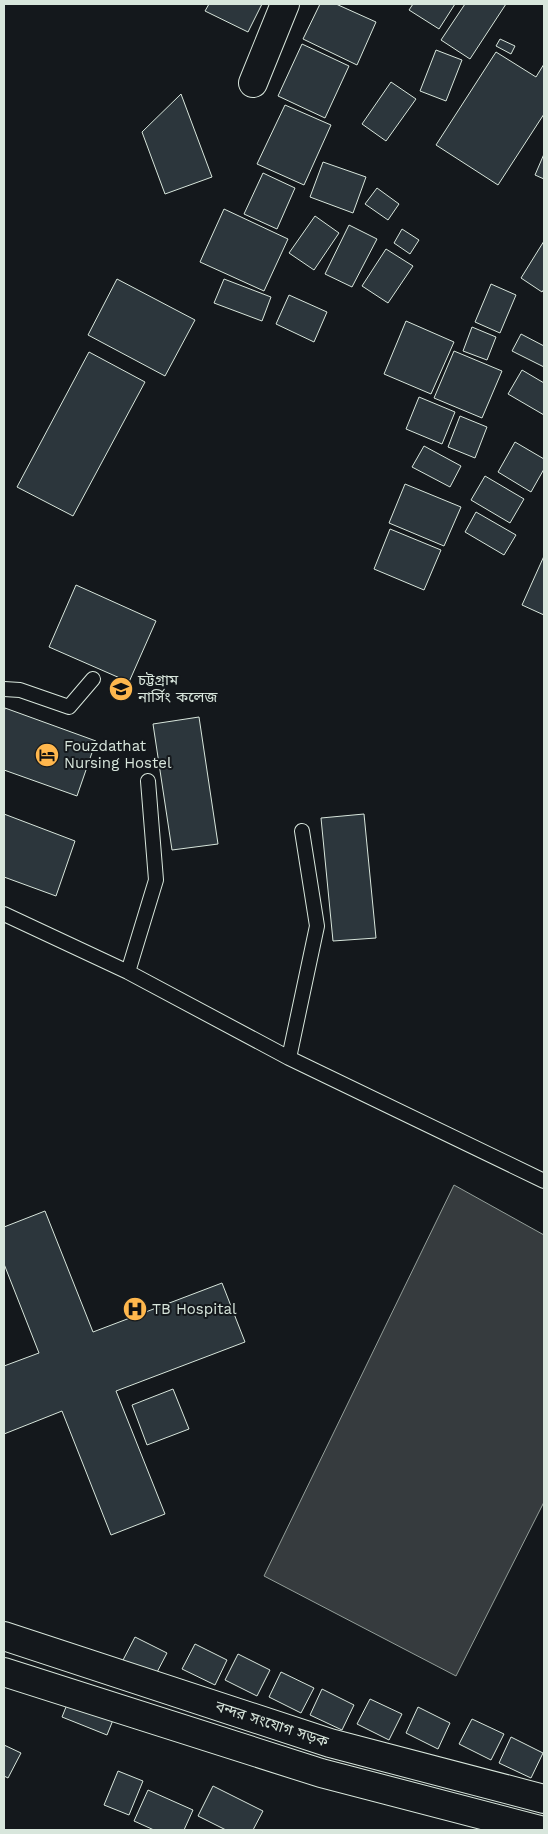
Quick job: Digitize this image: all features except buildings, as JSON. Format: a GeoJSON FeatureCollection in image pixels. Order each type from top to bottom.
{"type":"FeatureCollection","features":[{"type":"Feature","properties":{"kind":"main road"},"geometry":{"type":"LineString","coordinates":[[254,83],[285,4]]}},
{"type":"Feature","properties":{"kind":"main road","name":"বন্দর সংযোগ সড়ক"},"geometry":{"type":"LineString","coordinates":[[4,1636],[330,1743],[544,1799]]}},
{"type":"Feature","properties":{"kind":"main road"},"geometry":{"type":"LineString","coordinates":[[4,1672],[321,1773],[540,1830]]}},
{"type":"Feature","properties":{"kind":"lane"},"geometry":{"type":"LineString","coordinates":[[4,689],[20,690],[69,707],[93,679]]}},
{"type":"Feature","properties":{"kind":"lane"},"geometry":{"type":"LineString","coordinates":[[128,972],[156,880],[148,781]]}},
{"type":"Feature","properties":{"kind":"lane"},"geometry":{"type":"LineString","coordinates":[[289,1058],[317,926],[302,831]]}},
{"type":"Feature","properties":{"kind":"lane"},"geometry":{"type":"LineString","coordinates":[[4,914],[128,972],[289,1058],[544,1181]]}},
{"type":"Feature","properties":{"kind":"shaded area"},"geometry":{"type":"Polygon","coordinates":[[[454,1185],[544,1235],[544,1502],[456,1676],[264,1576],[454,1185]]]}},
{"type":"Feature","properties":{"kind":"place","name":"চট্টগ্রাম নার্সিং কলেজ"},"geometry":{"type":"Point","coordinates":[121,689]}},
{"type":"Feature","properties":{"kind":"place","name":"Fouzdathat Nursing Hostel"},"geometry":{"type":"Point","coordinates":[47,755]}},
{"type":"Feature","properties":{"kind":"place","name":"TB Hospital"},"geometry":{"type":"Point","coordinates":[135,1309]}}]}
